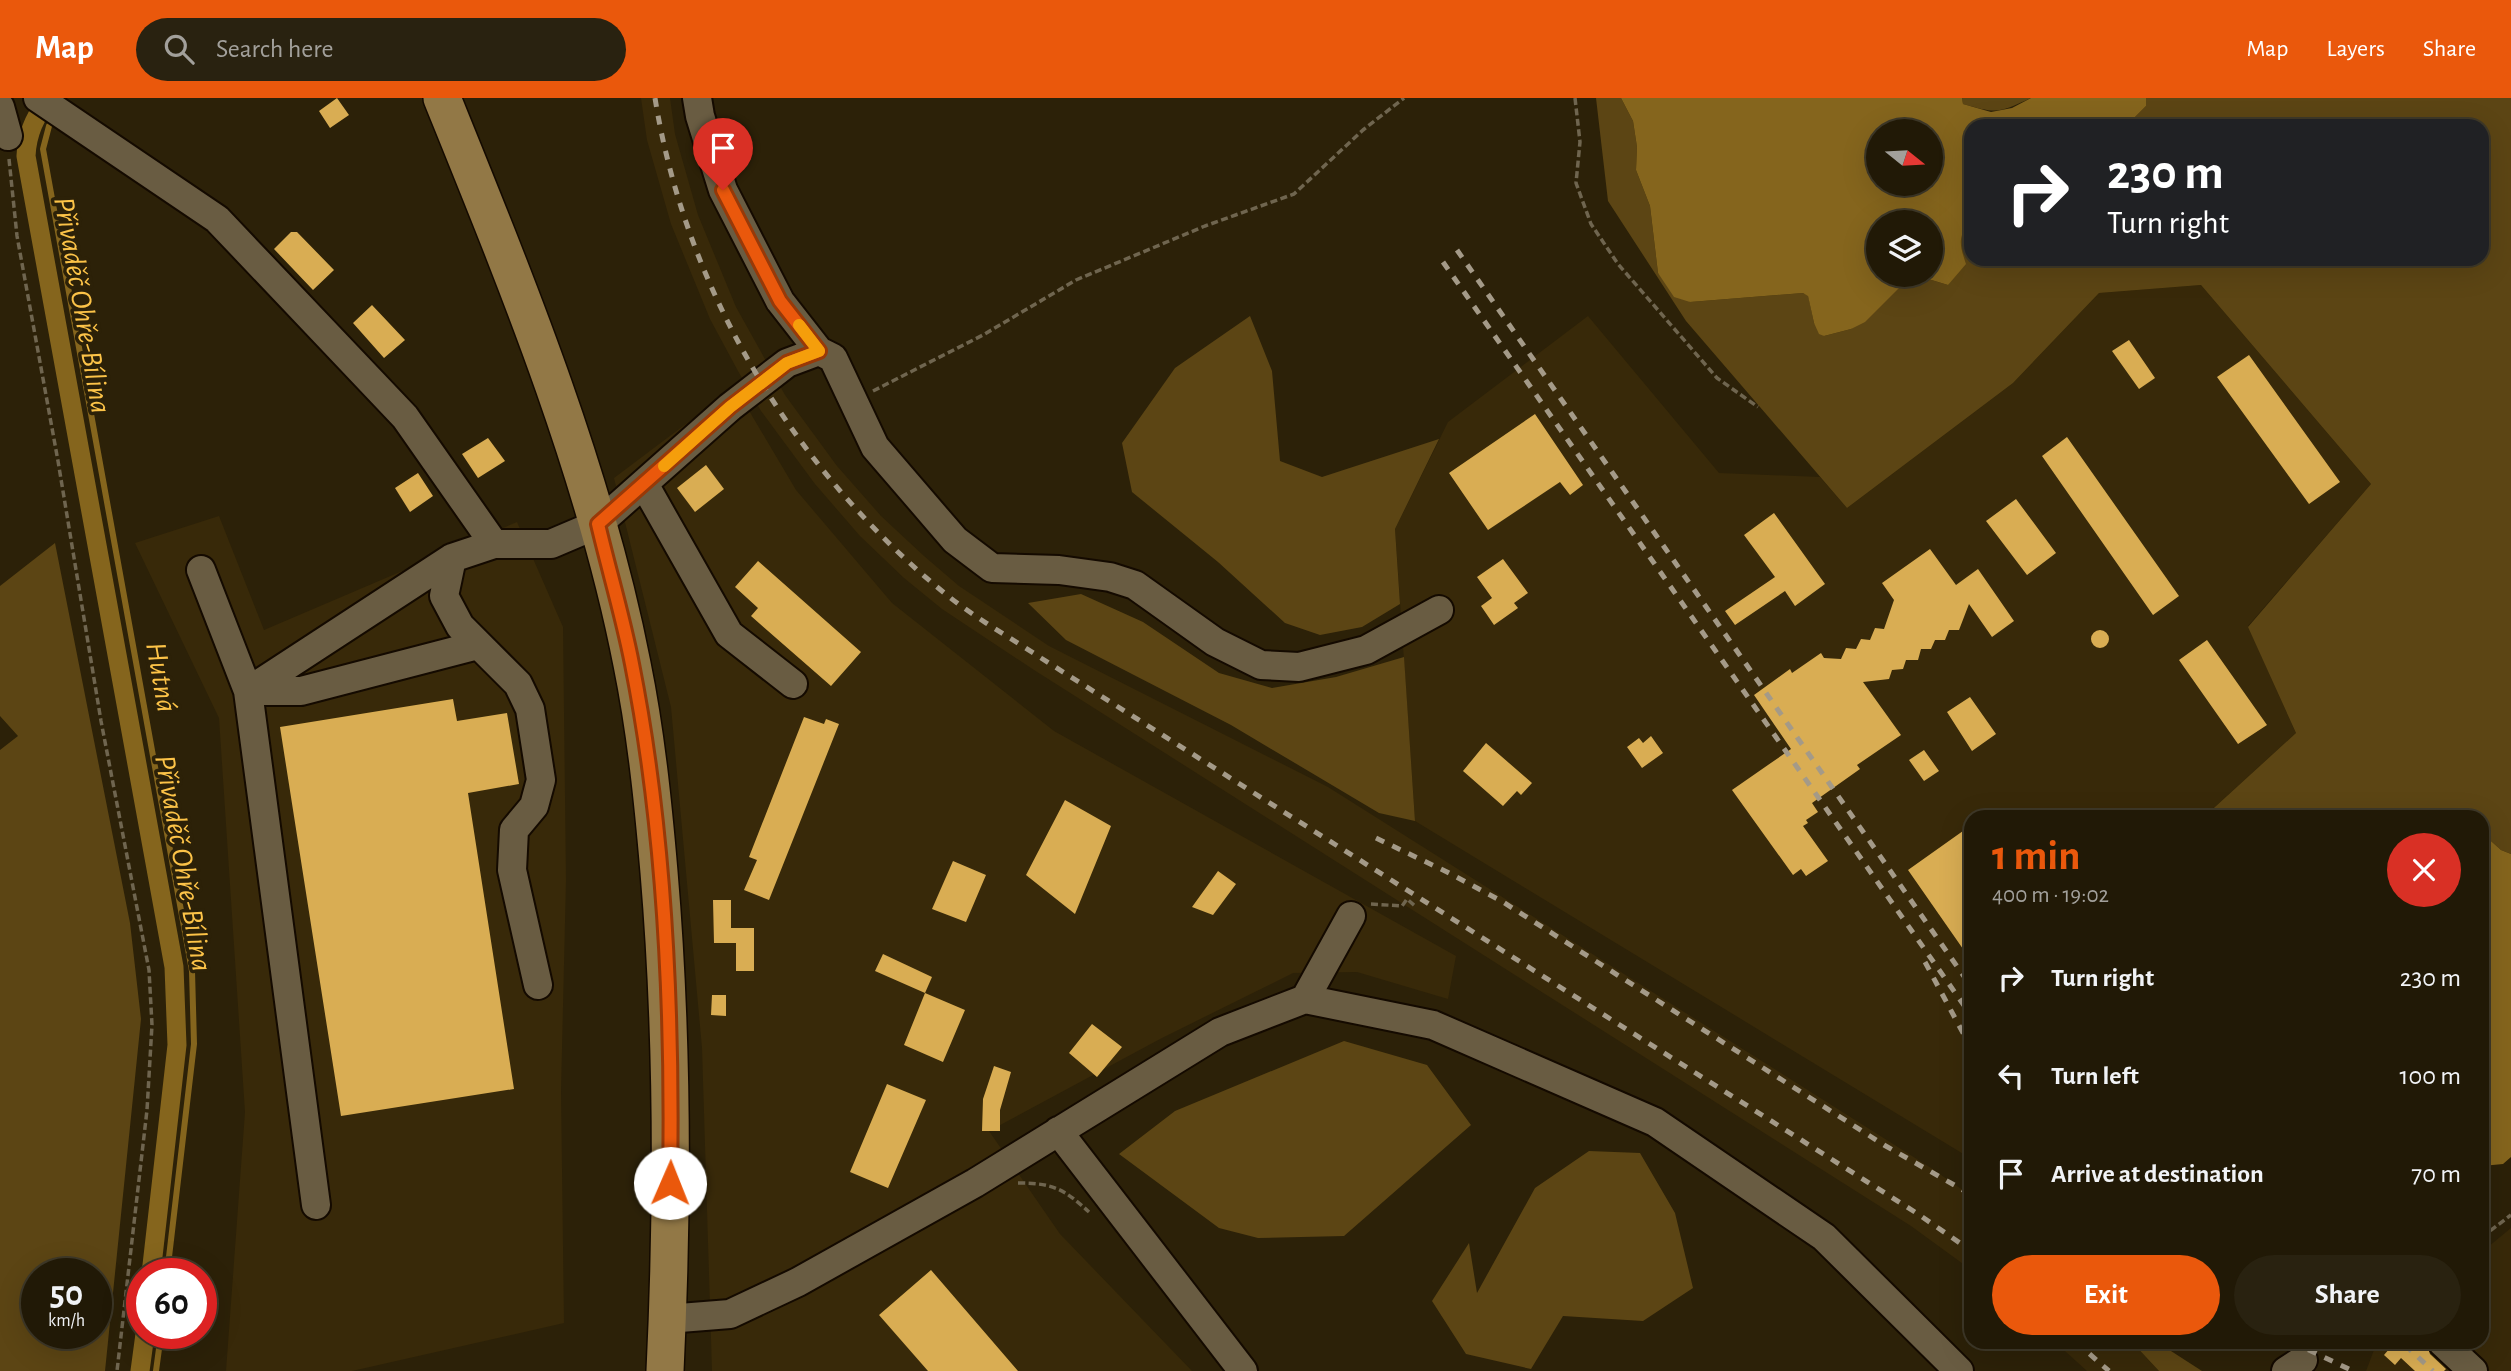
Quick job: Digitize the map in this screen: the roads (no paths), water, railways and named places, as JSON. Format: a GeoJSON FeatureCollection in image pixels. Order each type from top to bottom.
{"type":"FeatureCollection","features":[{"type":"Feature","properties":{"kind":"main road"},"geometry":{"type":"LineString","coordinates":[[442,98],[552,383],[598,524],[632,663],[651,784],[667,989],[672,1101],[665,1371]]}},
{"type":"Feature","properties":{"kind":"street"},"geometry":{"type":"LineString","coordinates":[[4,98],[0,107],[8,136]]}},
{"type":"Feature","properties":{"kind":"street"},"geometry":{"type":"LineString","coordinates":[[38,98],[217,219],[405,417],[494,544]]}},
{"type":"Feature","properties":{"kind":"street"},"geometry":{"type":"LineString","coordinates":[[697,98],[723,190],[780,301],[819,351],[833,358],[875,447],[955,540],[992,568],[1059,570],[1110,577],[1135,585],[1215,642],[1261,665],[1299,667],[1366,650],[1439,610]]}},
{"type":"Feature","properties":{"kind":"street"},"geometry":{"type":"LineString","coordinates":[[248,691],[452,558],[494,544],[551,544],[598,524],[730,407],[787,363],[819,351]]}},
{"type":"Feature","properties":{"kind":"street"},"geometry":{"type":"LineString","coordinates":[[644,484],[729,634],[793,684]]}},
{"type":"Feature","properties":{"kind":"street"},"geometry":{"type":"LineString","coordinates":[[452,558],[444,596],[460,626],[518,684],[530,709],[541,780],[534,806],[514,830],[513,870],[538,985]]}},
{"type":"Feature","properties":{"kind":"street"},"geometry":{"type":"LineString","coordinates":[[201,570],[248,691],[316,1205]]}},
{"type":"Feature","properties":{"kind":"street"},"geometry":{"type":"LineString","coordinates":[[248,691],[302,691],[478,645]]}},
{"type":"Feature","properties":{"kind":"street"},"geometry":{"type":"LineString","coordinates":[[1305,999],[1352,916]]}},
{"type":"Feature","properties":{"kind":"street"},"geometry":{"type":"LineString","coordinates":[[667,1319],[730,1314],[798,1282],[975,1183],[1220,1031],[1305,999],[1433,1026],[1655,1122],[1824,1237],[1959,1371]]}},
{"type":"Feature","properties":{"kind":"street"},"geometry":{"type":"LineString","coordinates":[[1058,1132],[1243,1371]]}},
{"type":"Feature","properties":{"kind":"street"},"geometry":{"type":"LineString","coordinates":[[2449,1349],[2473,1371]]}},
{"type":"Feature","properties":{"kind":"waterway","name":"Přivaděč Ohře-Bílina"},"geometry":{"type":"LineString","coordinates":[[50,98],[33,125],[26,156],[174,967],[177,1045],[153,1258]]}},
{"type":"Feature","properties":{"kind":"waterway","name":"Hutná"},"geometry":{"type":"LineString","coordinates":[[54,119],[49,126],[43,149],[192,971],[194,1044],[169,1258]]}},
{"type":"Feature","properties":{"kind":"waterway","name":"Přivaděč Ohře-Bílina"},"geometry":{"type":"LineString","coordinates":[[140,1371],[143,1349]]}},
{"type":"Feature","properties":{"kind":"waterway","name":"Hutná"},"geometry":{"type":"LineString","coordinates":[[156,1371],[159,1349]]}},
{"type":"Feature","properties":{"kind":"railway"},"geometry":{"type":"LineString","coordinates":[[655,98],[670,170],[692,240],[721,308],[756,374],[797,436],[842,494],[893,547],[948,596],[1041,658],[1918,1214],[1964,1246]]}},
{"type":"Feature","properties":{"kind":"railway"},"geometry":{"type":"LineString","coordinates":[[1457,250],[1964,976]]}},
{"type":"Feature","properties":{"kind":"railway"},"geometry":{"type":"LineString","coordinates":[[1443,262],[1964,1005]]}},
{"type":"Feature","properties":{"kind":"railway"},"geometry":{"type":"LineString","coordinates":[[1376,838],[1503,902],[1884,1145],[1964,1191]]}},
{"type":"Feature","properties":{"kind":"railway"},"geometry":{"type":"LineString","coordinates":[[1925,962],[1964,1035]]}},
{"type":"Feature","properties":{"kind":"railway"},"geometry":{"type":"LineString","coordinates":[[2084,1349],[2109,1371]]}},
{"type":"Feature","properties":{"kind":"railway"},"geometry":{"type":"LineString","coordinates":[[2307,1349],[2353,1371]]}},
{"type":"Feature","properties":{"kind":"railway"},"geometry":{"type":"LineString","coordinates":[[2409,1349],[2433,1371]]}}]}
